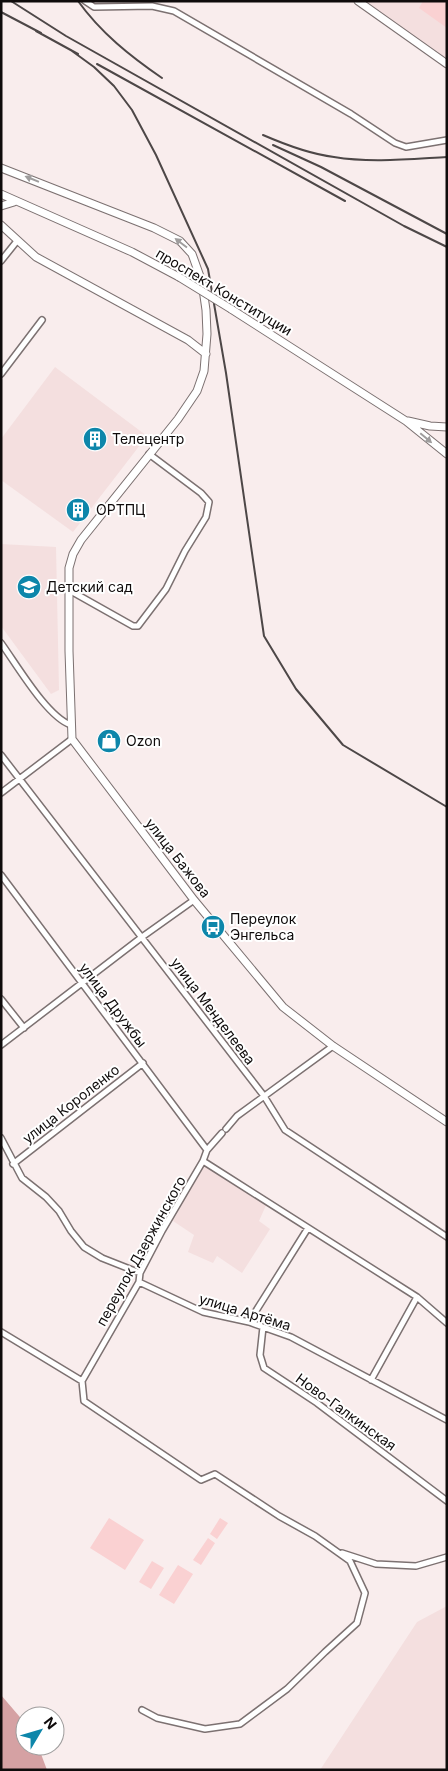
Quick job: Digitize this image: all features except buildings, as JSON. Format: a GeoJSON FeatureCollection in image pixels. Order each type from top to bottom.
{"type":"FeatureCollection","features":[{"type":"Feature","properties":{"kind":"main road"},"geometry":{"type":"LineString","coordinates":[[358,1],[447,64]]}},
{"type":"Feature","properties":{"kind":"main road"},"geometry":{"type":"LineString","coordinates":[[1,168],[154,228],[180,241],[192,254],[202,282],[207,321],[204,371],[198,391],[178,419],[81,540],[73,554],[69,568],[72,739]]}},
{"type":"Feature","properties":{"kind":"main road","name":"проспект Конституции"},"geometry":{"type":"LineString","coordinates":[[1,194],[132,252],[179,277],[406,420],[447,454]]}},
{"type":"Feature","properties":{"kind":"main road","name":"проспект Конституции"},"geometry":{"type":"LineString","coordinates":[[1,199],[17,202]]}},
{"type":"Feature","properties":{"kind":"main road"},"geometry":{"type":"LineString","coordinates":[[1,206],[17,202]]}},
{"type":"Feature","properties":{"kind":"main road"},"geometry":{"type":"LineString","coordinates":[[3,228],[36,257],[188,340],[206,354]]}},
{"type":"Feature","properties":{"kind":"main road","name":"проспект Конституции"},"geometry":{"type":"LineString","coordinates":[[406,420],[430,426],[447,427]]}},
{"type":"Feature","properties":{"kind":"main road","name":"улица Бажова"},"geometry":{"type":"LineString","coordinates":[[72,739],[194,900],[283,1007],[333,1046],[447,1122]]}},
{"type":"Feature","properties":{"kind":"street"},"geometry":{"type":"LineString","coordinates":[[85,1],[94,7],[152,6],[174,11],[342,109],[395,143],[406,147],[447,140]]}},
{"type":"Feature","properties":{"kind":"street"},"geometry":{"type":"LineString","coordinates":[[1,261],[17,241]]}},
{"type":"Feature","properties":{"kind":"street"},"geometry":{"type":"LineString","coordinates":[[1,374],[42,320]]}},
{"type":"Feature","properties":{"kind":"street"},"geometry":{"type":"LineString","coordinates":[[69,590],[133,626],[138,626],[166,589],[185,551],[206,518],[209,502],[201,493],[149,454]]}},
{"type":"Feature","properties":{"kind":"street"},"geometry":{"type":"LineString","coordinates":[[1,643],[44,704],[59,719],[71,725]]}},
{"type":"Feature","properties":{"kind":"street"},"geometry":{"type":"LineString","coordinates":[[1,793],[72,739]]}},
{"type":"Feature","properties":{"kind":"street","name":"улица Менделеева"},"geometry":{"type":"LineString","coordinates":[[1,755],[264,1096],[285,1130],[447,1237]]}},
{"type":"Feature","properties":{"kind":"street","name":"улица Дружбы"},"geometry":{"type":"LineString","coordinates":[[1,874],[207,1150]]}},
{"type":"Feature","properties":{"kind":"street"},"geometry":{"type":"LineString","coordinates":[[1,1045],[142,937],[194,900]]}},
{"type":"Feature","properties":{"kind":"street"},"geometry":{"type":"LineString","coordinates":[[1,999],[24,1028]]}},
{"type":"Feature","properties":{"kind":"street","name":"переулок Дзержинского"},"geometry":{"type":"LineString","coordinates":[[82,1381],[139,1282],[140,1273],[162,1230],[203,1161],[207,1150],[237,1116],[333,1046]]}},
{"type":"Feature","properties":{"kind":"street","name":"улица Короленко"},"geometry":{"type":"LineString","coordinates":[[13,1164],[143,1063]]}},
{"type":"Feature","properties":{"kind":"street"},"geometry":{"type":"LineString","coordinates":[[1,1138],[22,1178],[46,1197],[84,1247],[102,1258],[140,1273]]}},
{"type":"Feature","properties":{"kind":"street"},"geometry":{"type":"LineString","coordinates":[[203,1161],[417,1297],[443,1320],[447,1313]]}},
{"type":"Feature","properties":{"kind":"street"},"geometry":{"type":"LineString","coordinates":[[249,1322],[308,1228]]}},
{"type":"Feature","properties":{"kind":"street","name":"улица Артёма"},"geometry":{"type":"LineString","coordinates":[[139,1282],[203,1312],[249,1322],[291,1337],[447,1420]]}},
{"type":"Feature","properties":{"kind":"street"},"geometry":{"type":"LineString","coordinates":[[371,1380],[417,1297]]}},
{"type":"Feature","properties":{"kind":"street","name":"Ново-Галкинская"},"geometry":{"type":"LineString","coordinates":[[263,1327],[260,1354],[264,1368],[317,1403],[447,1501]]}},
{"type":"Feature","properties":{"kind":"street"},"geometry":{"type":"LineString","coordinates":[[1,1332],[82,1381],[84,1401],[201,1480],[215,1474],[337,1551],[350,1561],[365,1593],[357,1623],[287,1690],[240,1724],[205,1729],[157,1718],[142,1710]]}},
{"type":"Feature","properties":{"kind":"street"},"geometry":{"type":"LineString","coordinates":[[337,1551],[376,1564],[416,1566],[447,1557]]}},
{"type":"Feature","properties":{"kind":"shaded area"},"geometry":{"type":"Polygon","coordinates":[[[365,1],[447,1],[447,60],[365,1]]]}},
{"type":"Feature","properties":{"kind":"shaded area"},"geometry":{"type":"Polygon","coordinates":[[[423,1],[447,1],[447,28],[419,8],[423,1]]]}},
{"type":"Feature","properties":{"kind":"shaded area"},"geometry":{"type":"Polygon","coordinates":[[[55,367],[147,436],[73,532],[1,480],[1,439],[55,367]]]}},
{"type":"Feature","properties":{"kind":"shaded area","name":"Детский сад"},"geometry":{"type":"Polygon","coordinates":[[[1,544],[56,547],[59,690],[51,694],[1,626],[1,544]]]}},
{"type":"Feature","properties":{"kind":"shaded area"},"geometry":{"type":"Polygon","coordinates":[[[202,1166],[208,1167],[267,1203],[259,1221],[270,1229],[242,1273],[217,1256],[213,1263],[188,1252],[194,1235],[173,1221],[202,1166]]]}},
{"type":"Feature","properties":{"kind":"shaded area"},"geometry":{"type":"Polygon","coordinates":[[[109,1518],[144,1540],[125,1570],[90,1548],[109,1518]]]}},
{"type":"Feature","properties":{"kind":"shaded area"},"geometry":{"type":"Polygon","coordinates":[[[220,1518],[228,1523],[217,1539],[210,1534],[220,1518]]]}},
{"type":"Feature","properties":{"kind":"shaded area"},"geometry":{"type":"Polygon","coordinates":[[[208,1538],[215,1543],[201,1565],[193,1560],[208,1538]]]}},
{"type":"Feature","properties":{"kind":"shaded area"},"geometry":{"type":"Polygon","coordinates":[[[152,1561],[164,1568],[151,1589],[139,1582],[152,1561]]]}},
{"type":"Feature","properties":{"kind":"shaded area"},"geometry":{"type":"Polygon","coordinates":[[[178,1565],[193,1574],[174,1604],[159,1595],[178,1565]]]}},
{"type":"Feature","properties":{"kind":"shaded area"},"geometry":{"type":"Polygon","coordinates":[[[447,1606],[447,1770],[320,1770],[417,1622],[447,1606]]]}},
{"type":"Feature","properties":{"kind":"shaded area"},"geometry":{"type":"Polygon","coordinates":[[[1,1695],[15,1711],[15,1756],[42,1756],[47,1770],[1,1770],[1,1695]]]}},
{"type":"Feature","properties":{"kind":"railway"},"geometry":{"type":"LineString","coordinates":[[11,1],[66,36],[404,226],[447,247]]}},
{"type":"Feature","properties":{"kind":"railway"},"geometry":{"type":"LineString","coordinates":[[78,1],[96,23],[117,43],[162,78]]}},
{"type":"Feature","properties":{"kind":"railway"},"geometry":{"type":"LineString","coordinates":[[1,12],[41,33]]}},
{"type":"Feature","properties":{"kind":"railway"},"geometry":{"type":"LineString","coordinates":[[36,31],[78,54]]}},
{"type":"Feature","properties":{"kind":"railway"},"geometry":{"type":"LineString","coordinates":[[72,51],[94,67],[114,86],[132,110],[156,155],[208,269],[226,373],[264,636],[296,689],[343,745],[447,807]]}},
{"type":"Feature","properties":{"kind":"railway"},"geometry":{"type":"LineString","coordinates":[[97,64],[345,201]]}},
{"type":"Feature","properties":{"kind":"railway"},"geometry":{"type":"LineString","coordinates":[[263,135],[289,146],[325,156],[348,159],[390,160],[447,157]]}},
{"type":"Feature","properties":{"kind":"railway"},"geometry":{"type":"LineString","coordinates":[[273,145],[321,167],[447,234]]}},
{"type":"Feature","properties":{"kind":"place","name":"Телецентр"},"geometry":{"type":"Point","coordinates":[95,439]}},
{"type":"Feature","properties":{"kind":"place","name":"ОРТПЦ"},"geometry":{"type":"Point","coordinates":[78,510]}},
{"type":"Feature","properties":{"kind":"place","name":"Детский сад"},"geometry":{"type":"Point","coordinates":[29,587]}},
{"type":"Feature","properties":{"kind":"place","name":"Ozon"},"geometry":{"type":"Point","coordinates":[109,741]}},
{"type":"Feature","properties":{"kind":"place","name":"Переулок Энгельса"},"geometry":{"type":"Point","coordinates":[213,927]}}]}
